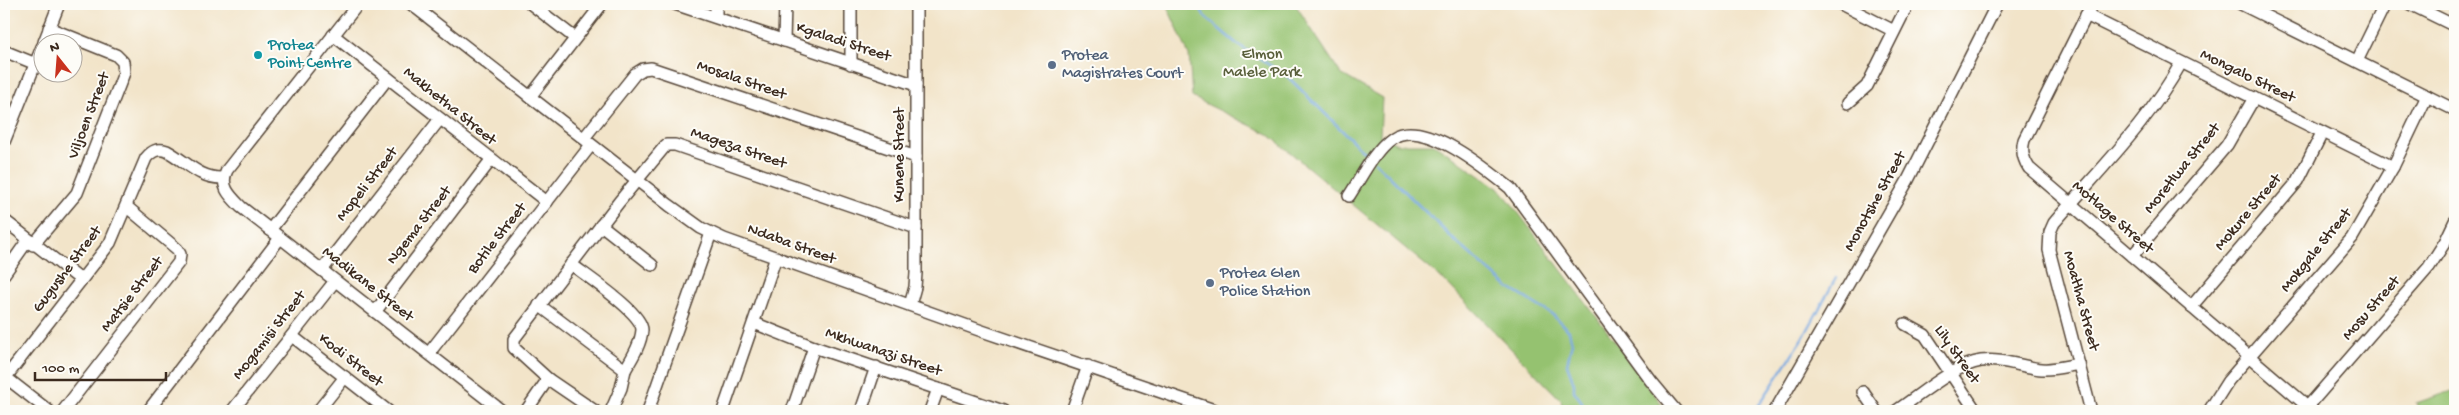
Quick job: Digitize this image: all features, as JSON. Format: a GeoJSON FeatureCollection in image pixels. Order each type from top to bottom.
{"type":"FeatureCollection","features":[{"type":"Feature","properties":{"kind":"street"},"geometry":{"type":"LineString","coordinates":[[48,32],[59,4]]}},
{"type":"Feature","properties":{"kind":"street"},"geometry":{"type":"LineString","coordinates":[[223,178],[358,4]]}},
{"type":"Feature","properties":{"kind":"street","name":"Ndaba Street"},"geometry":{"type":"LineString","coordinates":[[411,4],[694,224],[711,233],[910,305],[1216,411]]}},
{"type":"Feature","properties":{"kind":"street"},"geometry":{"type":"LineString","coordinates":[[531,4],[575,38]]}},
{"type":"Feature","properties":{"kind":"street"},"geometry":{"type":"LineString","coordinates":[[530,97],[602,4]]}},
{"type":"Feature","properties":{"kind":"street","name":"Kgaladi Street"},"geometry":{"type":"LineString","coordinates":[[675,4],[916,85]]}},
{"type":"Feature","properties":{"kind":"street"},"geometry":{"type":"LineString","coordinates":[[716,4],[716,17]]}},
{"type":"Feature","properties":{"kind":"street"},"geometry":{"type":"LineString","coordinates":[[784,41],[785,4]]}},
{"type":"Feature","properties":{"kind":"street"},"geometry":{"type":"LineString","coordinates":[[851,4],[851,64]]}},
{"type":"Feature","properties":{"kind":"street","name":"Kunene Street"},"geometry":{"type":"LineString","coordinates":[[910,305],[915,287],[916,4]]}},
{"type":"Feature","properties":{"kind":"street"},"geometry":{"type":"LineString","coordinates":[[1841,4],[1894,31]]}},
{"type":"Feature","properties":{"kind":"street"},"geometry":{"type":"LineString","coordinates":[[1848,104],[1867,86],[1908,4]]}},
{"type":"Feature","properties":{"kind":"street","name":"Monotshe Street"},"geometry":{"type":"LineString","coordinates":[[1775,411],[1908,180],[1996,4]]}},
{"type":"Feature","properties":{"kind":"street","name":"Motlage Street"},"geometry":{"type":"LineString","coordinates":[[2092,4],[2022,147],[2022,155],[2029,168],[2250,356],[2308,410]]}},
{"type":"Feature","properties":{"kind":"street"},"geometry":{"type":"LineString","coordinates":[[2241,4],[2455,110]]}},
{"type":"Feature","properties":{"kind":"street"},"geometry":{"type":"LineString","coordinates":[[2357,61],[2385,4]]}},
{"type":"Feature","properties":{"kind":"street"},"geometry":{"type":"LineString","coordinates":[[2410,4],[2455,26]]}},
{"type":"Feature","properties":{"kind":"street","name":"Mongalo Street"},"geometry":{"type":"LineString","coordinates":[[2086,15],[2393,167]]}},
{"type":"Feature","properties":{"kind":"street","name":"Viljoen Street"},"geometry":{"type":"LineString","coordinates":[[4,274],[77,193],[124,73],[122,62],[116,55],[49,28]]}},
{"type":"Feature","properties":{"kind":"street","name":"Makhetha Street"},"geometry":{"type":"LineString","coordinates":[[333,35],[547,202]]}},
{"type":"Feature","properties":{"kind":"street"},"geometry":{"type":"LineString","coordinates":[[4,51],[32,62]]}},
{"type":"Feature","properties":{"kind":"street","name":"Moatlha Street"},"geometry":{"type":"LineString","coordinates":[[2091,411],[2049,250],[2050,232],[2054,223],[2070,204],[2148,116],[2164,94],[2181,63]]}},
{"type":"Feature","properties":{"kind":"street","name":"Mosala Street"},"geometry":{"type":"LineString","coordinates":[[587,142],[635,74],[643,69],[652,68],[916,157]]}},
{"type":"Feature","properties":{"kind":"street"},"geometry":{"type":"LineString","coordinates":[[4,142],[32,74]]}},
{"type":"Feature","properties":{"kind":"street"},"geometry":{"type":"LineString","coordinates":[[270,230],[388,78]]}},
{"type":"Feature","properties":{"kind":"street","name":"Mokgale Street"},"geometry":{"type":"LineString","coordinates":[[2209,411],[2228,381],[2352,238],[2393,167],[2427,96]]}},
{"type":"Feature","properties":{"kind":"street","name":"Moretlwa Street"},"geometry":{"type":"LineString","coordinates":[[2132,256],[2227,145],[2254,98]]}},
{"type":"Feature","properties":{"kind":"street","name":"Mopeli Street"},"geometry":{"type":"LineString","coordinates":[[322,270],[440,119]]}},
{"type":"Feature","properties":{"kind":"street"},"geometry":{"type":"LineString","coordinates":[[1349,196],[1380,149],[1394,137],[1406,132],[1428,137],[1451,146],[1510,188],[1651,381],[1676,411]]}},
{"type":"Feature","properties":{"kind":"street","name":"Mokure Street"},"geometry":{"type":"LineString","coordinates":[[2191,307],[2298,181],[2322,133]]}},
{"type":"Feature","properties":{"kind":"street","name":"Botile Street"},"geometry":{"type":"LineString","coordinates":[[429,353],[547,202],[587,142]]}},
{"type":"Feature","properties":{"kind":"street","name":"Mageza Street"},"geometry":{"type":"LineString","coordinates":[[595,411],[548,379],[513,344],[516,334],[662,148],[675,144],[916,228]]}},
{"type":"Feature","properties":{"kind":"street","name":"Gugushe Street"},"geometry":{"type":"LineString","coordinates":[[5,377],[110,243],[127,207],[146,158],[157,150],[169,152],[203,175],[212,178],[223,178]]}},
{"type":"Feature","properties":{"kind":"street","name":"Ngema Street"},"geometry":{"type":"LineString","coordinates":[[374,312],[491,160]]}},
{"type":"Feature","properties":{"kind":"street","name":"Madikane Street"},"geometry":{"type":"LineString","coordinates":[[223,178],[229,194],[270,230],[429,353],[489,407],[502,411]]}},
{"type":"Feature","properties":{"kind":"street","name":"Matsie Street"},"geometry":{"type":"LineString","coordinates":[[63,411],[178,262],[180,254],[176,247],[127,207]]}},
{"type":"Feature","properties":{"kind":"street"},"geometry":{"type":"LineString","coordinates":[[4,220],[31,243],[81,280]]}},
{"type":"Feature","properties":{"kind":"street","name":"Mosu Street"},"geometry":{"type":"LineString","coordinates":[[2308,410],[2424,274],[2445,242],[2455,221]]}},
{"type":"Feature","properties":{"kind":"street"},"geometry":{"type":"LineString","coordinates":[[601,225],[652,265]]}},
{"type":"Feature","properties":{"kind":"street"},"geometry":{"type":"LineString","coordinates":[[648,411],[711,233]]}},
{"type":"Feature","properties":{"kind":"street"},"geometry":{"type":"LineString","coordinates":[[148,411],[280,238]]}},
{"type":"Feature","properties":{"kind":"street"},"geometry":{"type":"LineString","coordinates":[[723,411],[776,257]]}},
{"type":"Feature","properties":{"kind":"street"},"geometry":{"type":"LineString","coordinates":[[571,264],[629,309],[639,320],[642,329],[611,411]]}},
{"type":"Feature","properties":{"kind":"street","name":"Mogamisi Street"},"geometry":{"type":"LineString","coordinates":[[232,411],[334,281]]}},
{"type":"Feature","properties":{"kind":"street"},"geometry":{"type":"LineString","coordinates":[[539,305],[625,370]]}},
{"type":"Feature","properties":{"kind":"street","name":"Mkhwanazi Street"},"geometry":{"type":"LineString","coordinates":[[754,323],[814,347],[1001,411]]}},
{"type":"Feature","properties":{"kind":"street","name":"Lily Street"},"geometry":{"type":"LineString","coordinates":[[1905,324],[1925,335],[1976,411]]}},
{"type":"Feature","properties":{"kind":"street","name":"Kodi Street"},"geometry":{"type":"LineString","coordinates":[[292,336],[388,411]]}},
{"type":"Feature","properties":{"kind":"street"},"geometry":{"type":"LineString","coordinates":[[792,411],[814,347]]}},
{"type":"Feature","properties":{"kind":"street"},"geometry":{"type":"LineString","coordinates":[[1896,411],[1951,374],[1981,361],[1994,360],[2042,369],[2056,369],[2079,364]]}},
{"type":"Feature","properties":{"kind":"street"},"geometry":{"type":"LineString","coordinates":[[1072,411],[1088,366]]}},
{"type":"Feature","properties":{"kind":"street"},"geometry":{"type":"LineString","coordinates":[[861,411],[876,367]]}},
{"type":"Feature","properties":{"kind":"street"},"geometry":{"type":"LineString","coordinates":[[5,377],[49,411]]}},
{"type":"Feature","properties":{"kind":"street"},"geometry":{"type":"LineString","coordinates":[[318,411],[345,377]]}},
{"type":"Feature","properties":{"kind":"street"},"geometry":{"type":"LineString","coordinates":[[526,411],[548,379]]}},
{"type":"Feature","properties":{"kind":"street"},"geometry":{"type":"LineString","coordinates":[[930,411],[938,389]]}},
{"type":"Feature","properties":{"kind":"street"},"geometry":{"type":"LineString","coordinates":[[1863,392],[1876,411]]}},
{"type":"Feature","properties":{"kind":"green space","name":"Elmon Malele Park"},"geometry":{"type":"Polygon","coordinates":[[[1166,4],[1295,4],[1341,74],[1382,98],[1380,136],[1397,144],[1434,144],[1502,191],[1667,411],[1563,411],[1561,400],[1446,282],[1268,134],[1192,97],[1189,55],[1166,4]]]}},
{"type":"Feature","properties":{"kind":"green space"},"geometry":{"type":"Polygon","coordinates":[[[2455,390],[2455,411],[2419,411],[2416,403],[2455,390]]]}},
{"type":"Feature","properties":{"kind":"waterway"},"geometry":{"type":"LineString","coordinates":[[1199,4],[1204,16],[1237,44],[1288,77],[1369,157]]}},
{"type":"Feature","properties":{"kind":"waterway"},"geometry":{"type":"LineString","coordinates":[[1375,162],[1453,239],[1509,288],[1553,315],[1569,331],[1572,343],[1567,364],[1574,383],[1574,391],[1582,402],[1585,411]]}},
{"type":"Feature","properties":{"kind":"waterway"},"geometry":{"type":"LineString","coordinates":[[1755,411],[1802,340],[1836,278]]}},
{"type":"Feature","properties":{"kind":"place","name":"Protea Point Centre"},"geometry":{"type":"Point","coordinates":[258,55]}},
{"type":"Feature","properties":{"kind":"place","name":"Protea Magistrates Court"},"geometry":{"type":"Point","coordinates":[1052,65]}},
{"type":"Feature","properties":{"kind":"place","name":"Protea Glen Police Station"},"geometry":{"type":"Point","coordinates":[1210,283]}}]}
